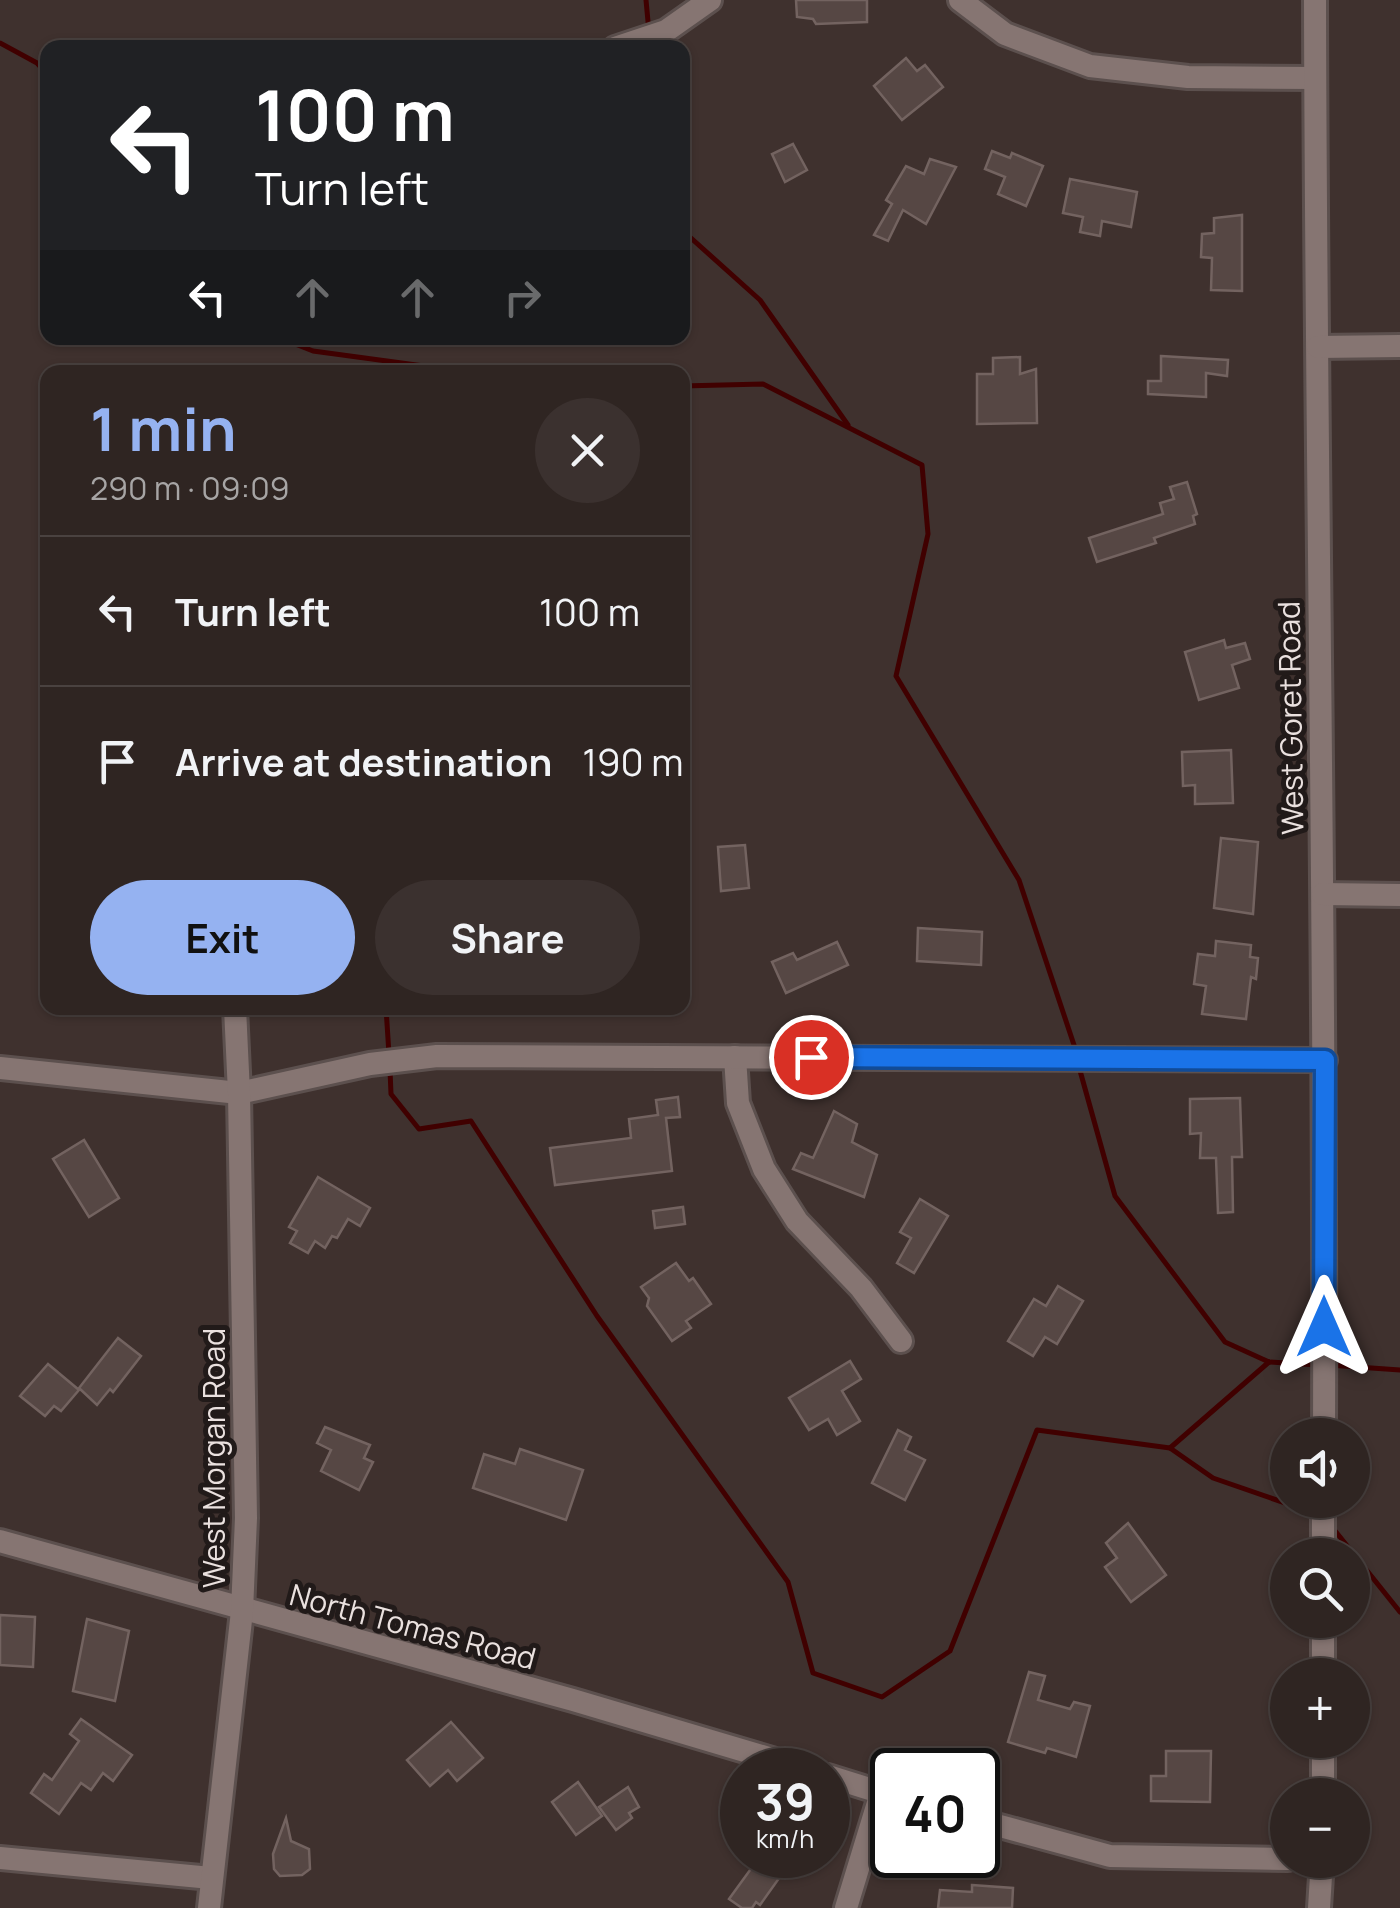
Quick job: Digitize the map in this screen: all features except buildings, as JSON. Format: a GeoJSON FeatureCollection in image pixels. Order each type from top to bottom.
{"type":"FeatureCollection","features":[{"type":"Feature","properties":{"kind":"street"},"geometry":{"type":"LineString","coordinates":[[639,40],[666,31],[710,0]]}},
{"type":"Feature","properties":{"kind":"street"},"geometry":{"type":"LineString","coordinates":[[960,0],[1004,34],[1090,66],[1188,76],[1315,78]]}},
{"type":"Feature","properties":{"kind":"street","name":"West Goret Road"},"geometry":{"type":"LineString","coordinates":[[1315,0],[1318,739],[1325,1060],[1324,1418]]}},
{"type":"Feature","properties":{"kind":"street"},"geometry":{"type":"LineString","coordinates":[[1318,347],[1400,346]]}},
{"type":"Feature","properties":{"kind":"street"},"geometry":{"type":"LineString","coordinates":[[1323,894],[1400,895]]}},
{"type":"Feature","properties":{"kind":"street","name":"West Morgan Road"},"geometry":{"type":"LineString","coordinates":[[210,1908],[210,1878],[242,1611],[246,1480],[234,1015]]}},
{"type":"Feature","properties":{"kind":"street"},"geometry":{"type":"LineString","coordinates":[[0,1068],[239,1093],[370,1064],[437,1056],[1325,1060]]}},
{"type":"Feature","properties":{"kind":"street"},"geometry":{"type":"LineString","coordinates":[[734,1057],[738,1102],[764,1169],[798,1221],[861,1288],[901,1341]]}},
{"type":"Feature","properties":{"kind":"street","name":"North Tomas Road"},"geometry":{"type":"LineString","coordinates":[[0,1542],[735,1748]]}},
{"type":"Feature","properties":{"kind":"street"},"geometry":{"type":"LineString","coordinates":[[1000,1826],[1110,1856],[1270,1859]]}},
{"type":"Feature","properties":{"kind":"street"},"geometry":{"type":"LineString","coordinates":[[846,1908],[870,1841]]}},
{"type":"Feature","properties":{"kind":"street"},"geometry":{"type":"LineString","coordinates":[[0,1858],[210,1878]]}},
{"type":"Feature","properties":{"kind":"street"},"geometry":{"type":"LineString","coordinates":[[1319,1908],[1321,1878]]}},
{"type":"Feature","properties":{"kind":"waterway"},"geometry":{"type":"LineString","coordinates":[[646,0],[649,32]]}},
{"type":"Feature","properties":{"kind":"waterway"},"geometry":{"type":"LineString","coordinates":[[0,43],[40,66]]}},
{"type":"Feature","properties":{"kind":"waterway"},"geometry":{"type":"LineString","coordinates":[[690,237],[760,300],[848,425]]}},
{"type":"Feature","properties":{"kind":"waterway"},"geometry":{"type":"LineString","coordinates":[[298,345],[313,351],[416,365]]}},
{"type":"Feature","properties":{"kind":"waterway"},"geometry":{"type":"LineString","coordinates":[[690,386],[763,384],[922,465],[928,534],[896,676],[1019,880],[1076,1051]]}},
{"type":"Feature","properties":{"kind":"waterway"},"geometry":{"type":"LineString","coordinates":[[386,1015],[389,1054]]}},
{"type":"Feature","properties":{"kind":"waterway"},"geometry":{"type":"LineString","coordinates":[[1079,1067],[1115,1196],[1225,1342],[1269,1362],[1318,1365]]}},
{"type":"Feature","properties":{"kind":"waterway"},"geometry":{"type":"LineString","coordinates":[[390,1070],[391,1094],[419,1129],[471,1121],[597,1316],[788,1582],[813,1673],[882,1697],[950,1651],[1037,1430],[1170,1448],[1269,1362]]}},
{"type":"Feature","properties":{"kind":"waterway"},"geometry":{"type":"LineString","coordinates":[[1329,1365],[1400,1370]]}},
{"type":"Feature","properties":{"kind":"waterway"},"geometry":{"type":"LineString","coordinates":[[1170,1448],[1213,1478],[1270,1498]]}},
{"type":"Feature","properties":{"kind":"waterway"},"geometry":{"type":"LineString","coordinates":[[1332,1527],[1400,1612]]}},
{"type":"Feature","properties":{"kind":"route"},"geometry":{"type":"LineString","coordinates":[[811,1057],[1325,1060],[1324,1327]]}}]}
